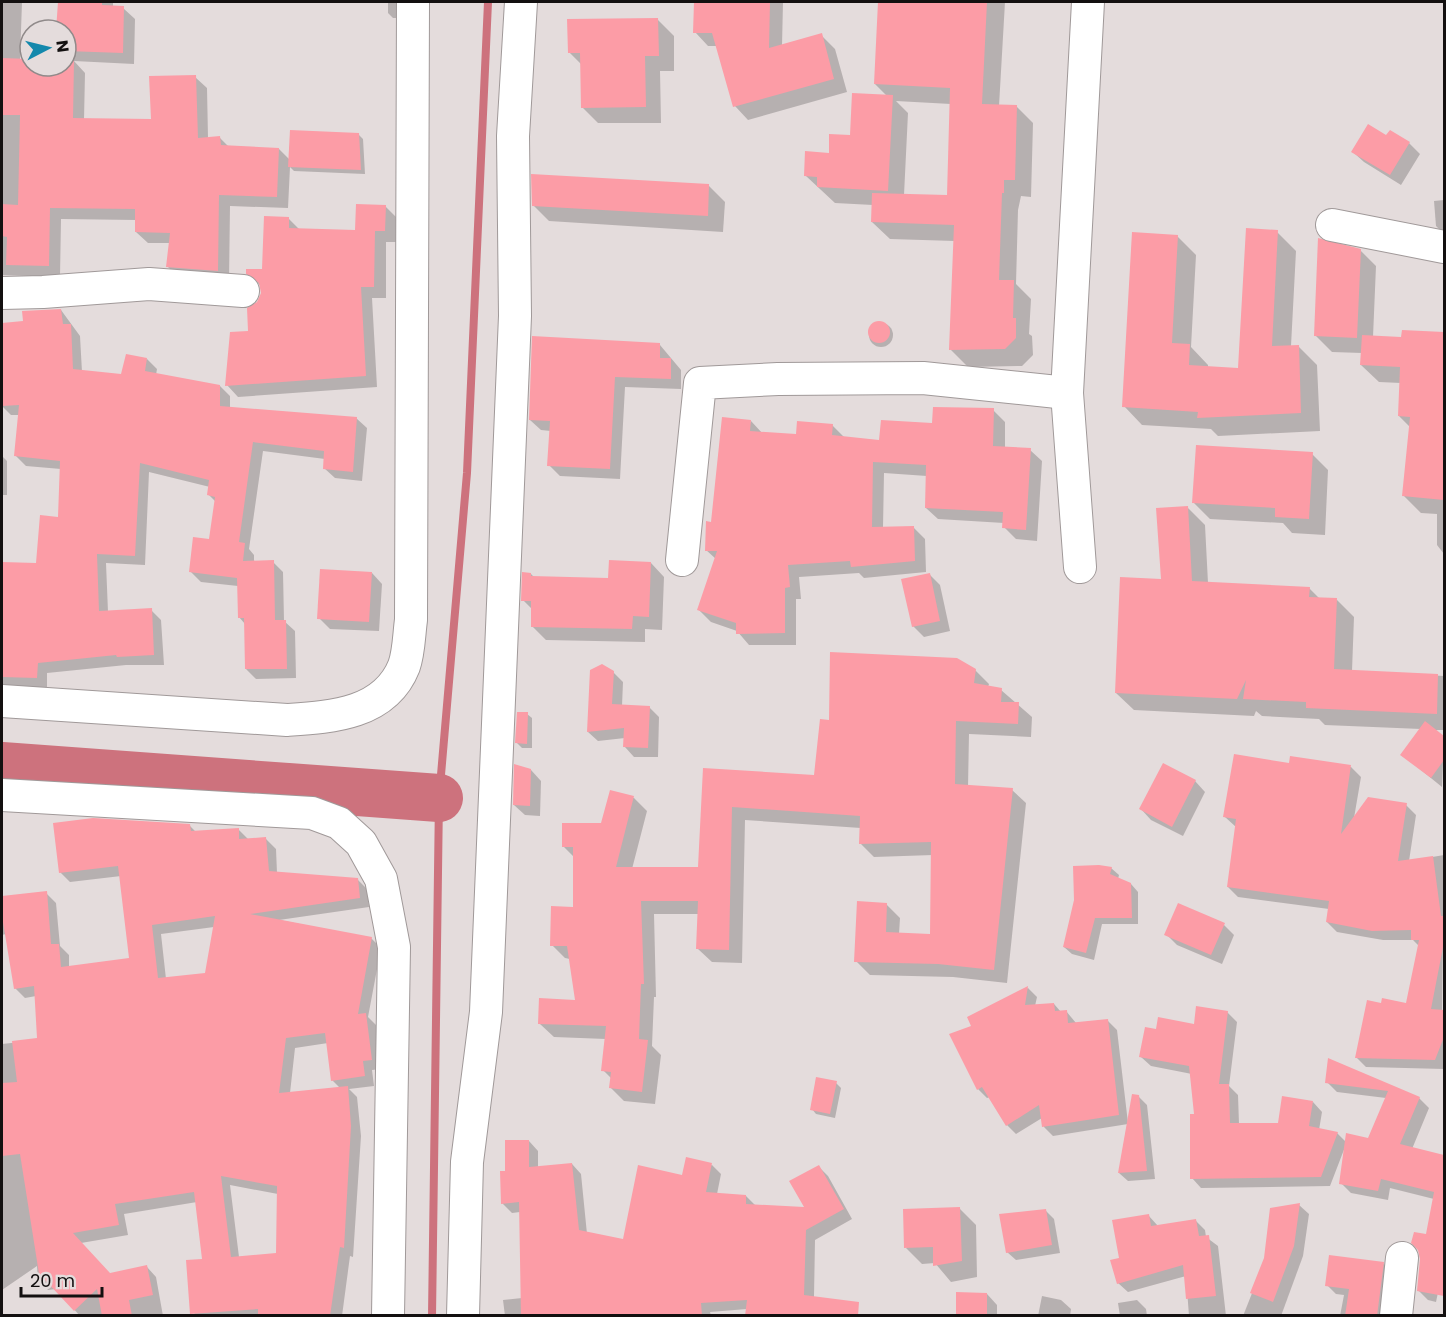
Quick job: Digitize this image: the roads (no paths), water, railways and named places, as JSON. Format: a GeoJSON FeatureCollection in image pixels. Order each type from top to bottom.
{"type":"FeatureCollection","features":[{"type":"Feature","properties":{"kind":"street"},"geometry":{"type":"LineString","coordinates":[[2,700],[286,720],[326,717],[359,710],[386,695],[404,665],[411,620],[413,2]]}},
{"type":"Feature","properties":{"kind":"street"},"geometry":{"type":"LineString","coordinates":[[464,1316],[467,1161],[486,1012],[515,316],[513,136],[521,2]]}},
{"type":"Feature","properties":{"kind":"street"},"geometry":{"type":"LineString","coordinates":[[1080,567],[1067,393],[1088,2]]}},
{"type":"Feature","properties":{"kind":"street"},"geometry":{"type":"LineString","coordinates":[[1332,225],[1444,247]]}},
{"type":"Feature","properties":{"kind":"street"},"geometry":{"type":"LineString","coordinates":[[2,293],[149,284],[243,291]]}},
{"type":"Feature","properties":{"kind":"street"},"geometry":{"type":"LineString","coordinates":[[682,560],[700,383],[778,379],[923,378],[1067,393]]}},
{"type":"Feature","properties":{"kind":"street"},"geometry":{"type":"LineString","coordinates":[[2,795],[312,813],[339,823],[361,843],[381,879],[394,947],[388,1316]]}},
{"type":"Feature","properties":{"kind":"street"},"geometry":{"type":"LineString","coordinates":[[1396,1316],[1402,1258]]}},
{"type":"Feature","properties":{"kind":"waterway"},"geometry":{"type":"LineString","coordinates":[[432,1316],[439,798],[467,473],[488,2]]}},
{"type":"Feature","properties":{"kind":"waterway"},"geometry":{"type":"LineString","coordinates":[[2,766],[439,798]]}}]}
